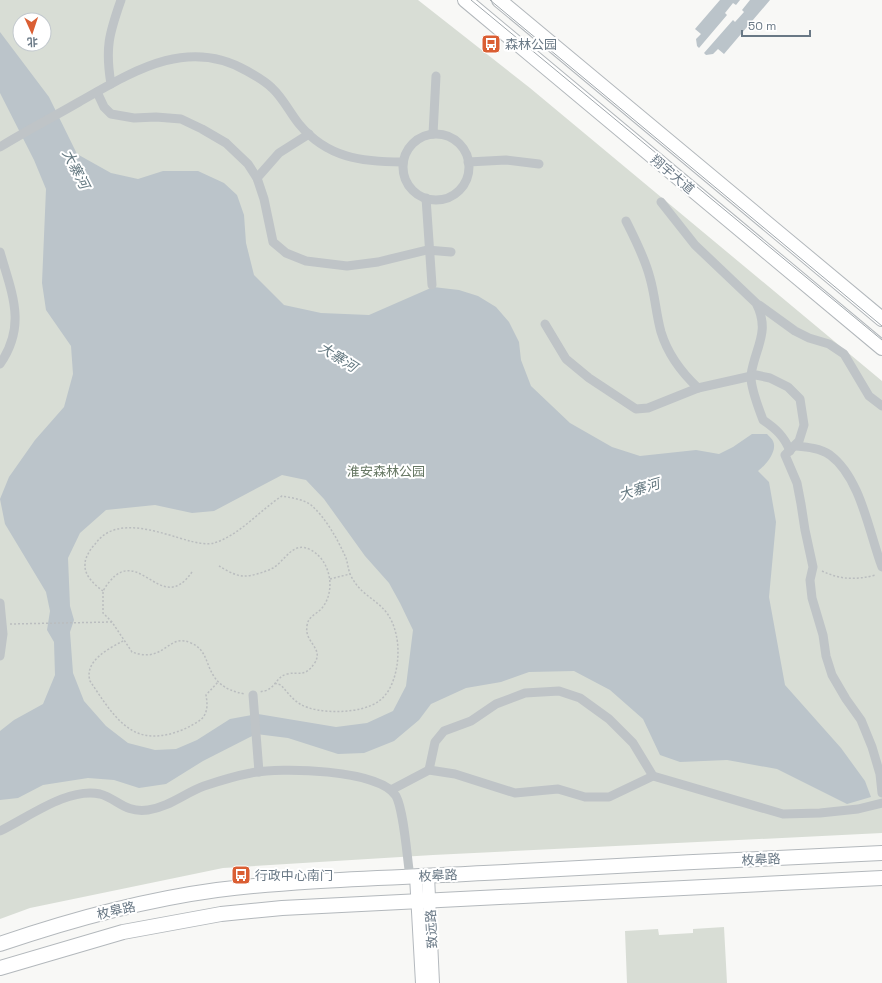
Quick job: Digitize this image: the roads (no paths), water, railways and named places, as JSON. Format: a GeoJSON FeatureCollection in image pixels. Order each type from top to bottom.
{"type":"FeatureCollection","features":[{"type":"Feature","properties":{"kind":"main road","name":"翔宇大道"},"geometry":{"type":"LineString","coordinates":[[465,0],[882,348]]}},
{"type":"Feature","properties":{"kind":"main road","name":"翔宇大道"},"geometry":{"type":"LineString","coordinates":[[499,0],[882,319]]}},
{"type":"Feature","properties":{"kind":"main road","name":"枚皋路"},"geometry":{"type":"LineString","coordinates":[[0,944],[79,919],[117,909],[216,890],[278,884],[418,876],[882,853]]}},
{"type":"Feature","properties":{"kind":"main road","name":"枚皋路"},"geometry":{"type":"LineString","coordinates":[[0,968],[123,932],[221,914],[282,908],[882,878]]}},
{"type":"Feature","properties":{"kind":"street"},"geometry":{"type":"LineString","coordinates":[[112,84],[108,65],[108,38],[121,0]]}},
{"type":"Feature","properties":{"kind":"street"},"geometry":{"type":"LineString","coordinates":[[0,147],[97,92],[161,60],[187,56],[210,57],[234,63],[272,88],[300,126],[319,144],[348,157],[381,162],[403,162]]}},
{"type":"Feature","properties":{"kind":"street"},"geometry":{"type":"LineString","coordinates":[[433,134],[436,76]]}},
{"type":"Feature","properties":{"kind":"street"},"geometry":{"type":"LineString","coordinates":[[97,92],[104,107],[111,114],[134,118],[156,116],[181,119],[226,143],[248,164],[258,178],[273,242],[286,253],[306,262],[347,266],[378,262],[429,250],[452,252]]}},
{"type":"Feature","properties":{"kind":"street"},"geometry":{"type":"LineString","coordinates":[[258,178],[279,153],[309,134]]}},
{"type":"Feature","properties":{"kind":"street"},"geometry":{"type":"LineString","coordinates":[[433,134],[444,134],[454,139],[462,146],[468,162],[468,177],[462,187],[454,195],[444,199],[433,200],[414,191],[407,183],[403,173],[403,162],[406,152],[413,143],[422,136],[433,134]]}},
{"type":"Feature","properties":{"kind":"street"},"geometry":{"type":"LineString","coordinates":[[468,162],[506,160],[539,164]]}},
{"type":"Feature","properties":{"kind":"street"},"geometry":{"type":"LineString","coordinates":[[426,198],[432,285]]}},
{"type":"Feature","properties":{"kind":"street"},"geometry":{"type":"LineString","coordinates":[[661,202],[695,244],[756,303],[795,331],[809,338],[829,344],[844,354],[869,396],[882,406]]}},
{"type":"Feature","properties":{"kind":"street"},"geometry":{"type":"LineString","coordinates":[[626,221],[640,249],[650,278],[661,332],[670,353],[680,370],[698,388]]}},
{"type":"Feature","properties":{"kind":"street"},"geometry":{"type":"LineString","coordinates":[[0,252],[14,303],[16,329],[7,354],[0,364]]}},
{"type":"Feature","properties":{"kind":"street"},"geometry":{"type":"LineString","coordinates":[[756,303],[762,315],[763,336],[751,376],[763,420],[776,429],[792,448]]}},
{"type":"Feature","properties":{"kind":"street"},"geometry":{"type":"LineString","coordinates":[[545,324],[566,359],[589,378],[636,409],[648,408],[698,388],[751,376],[770,378],[788,387],[800,399],[804,425],[799,441],[785,455],[797,483],[813,568],[810,580],[812,598],[823,635],[826,656],[832,675],[846,699],[861,720],[872,747],[880,774],[882,793]]}},
{"type":"Feature","properties":{"kind":"street"},"geometry":{"type":"LineString","coordinates":[[792,448],[811,447],[829,454],[842,467],[853,485],[882,567]]}},
{"type":"Feature","properties":{"kind":"street"},"geometry":{"type":"LineString","coordinates":[[0,603],[3,634],[0,656]]}},
{"type":"Feature","properties":{"kind":"street"},"geometry":{"type":"LineString","coordinates":[[428,770],[435,742],[444,731],[471,721],[496,704],[525,693],[559,691],[580,698],[609,720],[632,743],[653,776],[783,814],[820,813],[858,809],[882,803]]}},
{"type":"Feature","properties":{"kind":"street"},"geometry":{"type":"LineString","coordinates":[[253,695],[259,772]]}},
{"type":"Feature","properties":{"kind":"street"},"geometry":{"type":"LineString","coordinates":[[0,831],[74,794],[90,792],[103,795],[132,809],[148,810],[165,806],[203,786],[259,772],[286,769],[343,774],[375,781],[391,790],[396,797],[418,876]]}},
{"type":"Feature","properties":{"kind":"street"},"geometry":{"type":"LineString","coordinates":[[391,790],[428,770],[455,774],[515,793],[558,789],[585,797],[608,797],[653,776]]}},
{"type":"Feature","properties":{"kind":"street","name":"致远路"},"geometry":{"type":"LineString","coordinates":[[418,876],[423,902],[433,983]]}},
{"type":"Feature","properties":{"kind":"street"},"geometry":{"type":"LineString","coordinates":[[422,983],[423,902]]}},
{"type":"Feature","properties":{"kind":"water"},"geometry":{"type":"Polygon","coordinates":[[[720,0],[740,0],[736,5],[733,3],[725,13],[727,15],[699,48],[697,46],[696,39],[701,34],[695,29],[720,0]]]}},
{"type":"Feature","properties":{"kind":"water"},"geometry":{"type":"Polygon","coordinates":[[[750,0],[770,0],[724,54],[718,49],[713,54],[706,55],[704,53],[733,20],[735,22],[744,12],[742,10],[750,0]]]}},
{"type":"Feature","properties":{"kind":"water","name":"大寨河"},"geometry":{"type":"Polygon","coordinates":[[[0,32],[12,48],[12,52],[15,52],[49,97],[77,154],[111,173],[138,179],[163,171],[198,171],[224,183],[237,195],[244,215],[246,243],[254,275],[284,305],[321,313],[369,315],[433,287],[459,290],[478,296],[496,307],[509,322],[519,342],[521,360],[531,386],[570,423],[612,447],[640,456],[696,450],[719,454],[733,447],[752,434],[767,434],[773,441],[774,449],[770,458],[758,471],[769,482],[776,522],[769,597],[785,685],[841,748],[865,781],[871,797],[847,804],[777,769],[727,760],[680,762],[660,755],[643,719],[610,690],[574,671],[529,672],[501,682],[466,688],[431,704],[419,720],[394,741],[364,753],[338,754],[288,738],[256,734],[203,761],[166,784],[139,788],[114,780],[88,778],[43,785],[18,798],[0,800],[0,731],[14,720],[43,704],[55,675],[54,642],[47,630],[50,611],[46,592],[5,524],[0,499],[9,477],[35,440],[64,407],[73,374],[71,346],[46,310],[42,283],[46,189],[34,160],[0,93],[0,32]],[[282,475],[214,511],[192,513],[155,505],[106,510],[80,533],[68,558],[70,606],[74,620],[70,632],[73,673],[84,701],[106,726],[128,743],[155,750],[176,749],[197,740],[230,719],[258,714],[336,727],[367,723],[393,711],[406,686],[413,630],[389,583],[365,556],[324,499],[306,480],[282,475]]]}},
{"type":"Feature","properties":{"kind":"tram line"},"geometry":{"type":"LineString","coordinates":[[471,0],[882,340]]}},
{"type":"Feature","properties":{"kind":"tram line"},"geometry":{"type":"LineString","coordinates":[[490,0],[882,326]]}},
{"type":"Feature","properties":{"kind":"place","name":"森林公园"},"geometry":{"type":"Point","coordinates":[491,44]}},
{"type":"Feature","properties":{"kind":"place","name":"行政中心南门"},"geometry":{"type":"Point","coordinates":[241,875]}},
{"type":"Feature","properties":{"kind":"park label","name":"淮安森林公园"},"geometry":{"type":"Point","coordinates":[386,471]}}]}
